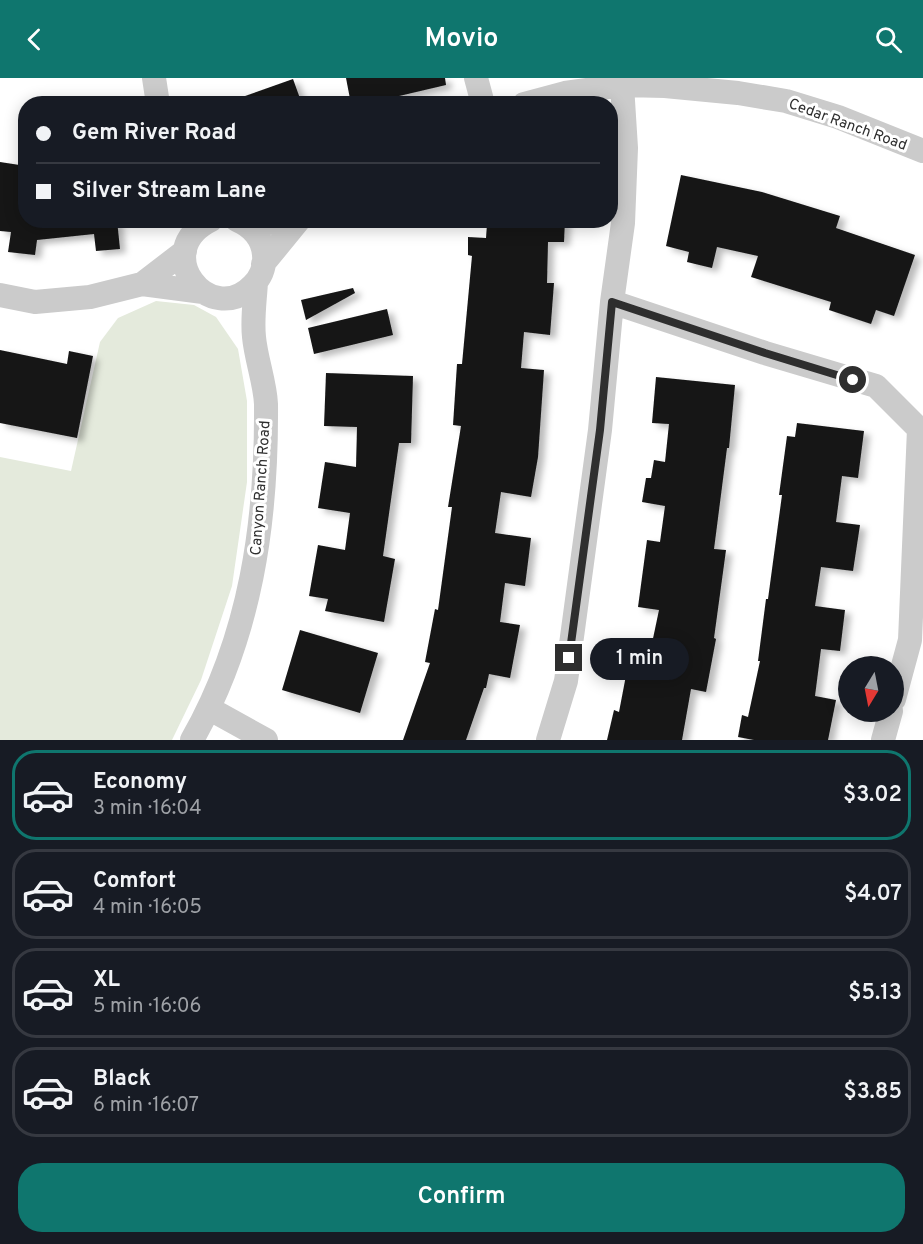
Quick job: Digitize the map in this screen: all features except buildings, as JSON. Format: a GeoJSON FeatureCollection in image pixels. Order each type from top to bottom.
{"type":"FeatureCollection","features":[{"type":"Feature","properties":{"kind":"street"},"geometry":{"type":"LineString","coordinates":[[154,78],[157,96]]}},
{"type":"Feature","properties":{"kind":"street"},"geometry":{"type":"LineString","coordinates":[[476,78],[481,96]]}},
{"type":"Feature","properties":{"kind":"street"},"geometry":{"type":"LineString","coordinates":[[548,740],[566,681],[600,430],[612,302],[623,223],[626,148],[622,85]]}},
{"type":"Feature","properties":{"kind":"street","name":"Cedar Ranch Road"},"geometry":{"type":"LineString","coordinates":[[554,96],[622,85],[665,86],[738,93],[786,101],[838,117],[923,151]]}},
{"type":"Feature","properties":{"kind":"street"},"geometry":{"type":"LineString","coordinates":[[142,284],[187,237],[200,228]]}},
{"type":"Feature","properties":{"kind":"street","name":"Canyon Ranch Road"},"geometry":{"type":"LineString","coordinates":[[192,740],[210,709],[238,637],[256,555],[264,486],[266,401],[253,333],[262,246],[258,237],[248,228]]}},
{"type":"Feature","properties":{"kind":"street"},"geometry":{"type":"LineString","coordinates":[[0,295],[35,302],[90,297],[142,284],[210,295],[239,295],[260,273],[293,228]]}},
{"type":"Feature","properties":{"kind":"street"},"geometry":{"type":"LineString","coordinates":[[187,237],[186,270],[190,278],[253,333]]}},
{"type":"Feature","properties":{"kind":"street"},"geometry":{"type":"LineString","coordinates":[[612,302],[765,353],[876,386],[919,429],[910,640],[904,662]]}},
{"type":"Feature","properties":{"kind":"street"},"geometry":{"type":"LineString","coordinates":[[210,709],[266,740]]}},
{"type":"Feature","properties":{"kind":"street"},"geometry":{"type":"LineString","coordinates":[[883,740],[888,722]]}},
{"type":"Feature","properties":{"kind":"shaded area"},"geometry":{"type":"Polygon","coordinates":[[[156,301],[194,305],[216,317],[238,349],[247,401],[247,482],[232,586],[201,680],[172,740],[0,740],[0,457],[71,471],[100,342],[118,318],[156,301]]]}},
{"type":"Feature","properties":{"kind":"route"},"geometry":{"type":"LineString","coordinates":[[569,658],[600,430],[612,302],[853,380]]}}]}
